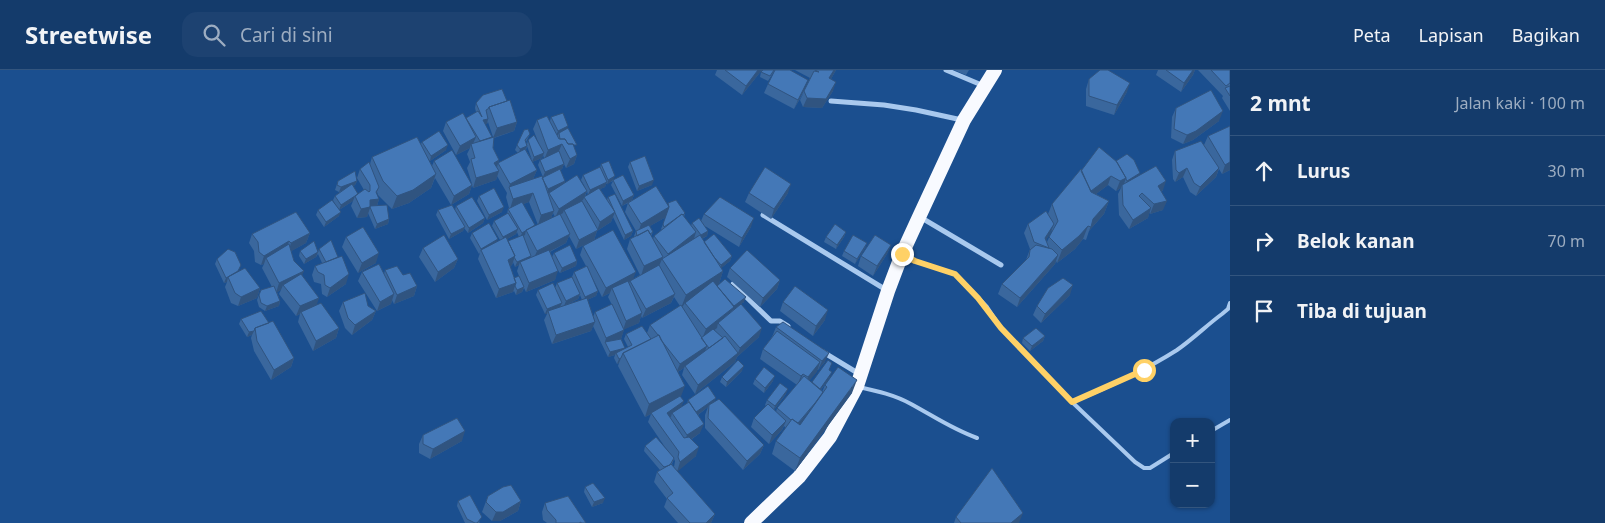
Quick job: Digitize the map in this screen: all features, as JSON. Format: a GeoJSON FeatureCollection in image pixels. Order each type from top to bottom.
{"type":"FeatureCollection","features":[{"type":"Feature","properties":{"kind":"highway"},"geometry":{"type":"LineString","coordinates":[[751,523],[798,477],[830,437],[859,380],[902,254],[964,120],[995,70]]}},
{"type":"Feature","properties":{"kind":"street"},"geometry":{"type":"LineString","coordinates":[[946,70],[985,87]]}},
{"type":"Feature","properties":{"kind":"street"},"geometry":{"type":"LineString","coordinates":[[831,101],[900,107],[964,120]]}},
{"type":"Feature","properties":{"kind":"street"},"geometry":{"type":"LineString","coordinates":[[763,215],[888,291]]}},
{"type":"Feature","properties":{"kind":"street"},"geometry":{"type":"LineString","coordinates":[[919,217],[1001,265]]}},
{"type":"Feature","properties":{"kind":"street"},"geometry":{"type":"LineString","coordinates":[[733,284],[771,321],[784,322],[795,331]]}},
{"type":"Feature","properties":{"kind":"street"},"geometry":{"type":"LineString","coordinates":[[816,348],[859,380]]}},
{"type":"Feature","properties":{"kind":"lane"},"geometry":{"type":"LineString","coordinates":[[902,254],[915,261],[955,274],[978,298],[1001,328],[1072,402],[1135,462],[1144,468],[1150,468],[1170,456]]}},
{"type":"Feature","properties":{"kind":"lane"},"geometry":{"type":"LineString","coordinates":[[1072,402],[1144,370],[1178,349],[1228,309],[1230,304]]}},
{"type":"Feature","properties":{"kind":"lane"},"geometry":{"type":"LineString","coordinates":[[859,380],[911,404],[957,431],[978,438]]}},
{"type":"Feature","properties":{"kind":"lane"},"geometry":{"type":"LineString","coordinates":[[1215,429],[1230,420]]}},
{"type":"Feature","properties":{"kind":"building"},"geometry":{"type":"Polygon","coordinates":[[[725,70],[758,70],[746,86],[725,70]]]}},
{"type":"Feature","properties":{"kind":"building"},"geometry":{"type":"Polygon","coordinates":[[[763,70],[774,70],[770,76],[761,72],[763,70]]]}},
{"type":"Feature","properties":{"kind":"building"},"geometry":{"type":"Polygon","coordinates":[[[775,70],[790,70],[808,80],[798,100],[768,84],[775,70]]]}},
{"type":"Feature","properties":{"kind":"building"},"geometry":{"type":"Polygon","coordinates":[[[815,70],[834,70],[829,78],[836,82],[826,99],[807,98],[804,91],[814,71],[819,72],[815,70]]]}},
{"type":"Feature","properties":{"kind":"building"},"geometry":{"type":"Polygon","coordinates":[[[1100,70],[1108,70],[1130,83],[1117,105],[1089,96],[1089,79],[1100,70]]]}},
{"type":"Feature","properties":{"kind":"building"},"geometry":{"type":"Polygon","coordinates":[[[1166,70],[1193,70],[1184,83],[1166,70]]]}},
{"type":"Feature","properties":{"kind":"building"},"geometry":{"type":"Polygon","coordinates":[[[1211,70],[1230,70],[1230,83],[1226,86],[1211,70]]]}},
{"type":"Feature","properties":{"kind":"building"},"geometry":{"type":"Polygon","coordinates":[[[1230,86],[1230,96],[1225,88],[1230,86]]]}},
{"type":"Feature","properties":{"kind":"building"},"geometry":{"type":"Polygon","coordinates":[[[502,89],[507,101],[489,107],[486,110],[488,119],[483,120],[492,137],[480,141],[466,118],[478,111],[482,117],[476,103],[483,95],[502,89]]]}},
{"type":"Feature","properties":{"kind":"building"},"geometry":{"type":"Polygon","coordinates":[[[1211,90],[1223,111],[1196,131],[1187,135],[1174,129],[1176,108],[1211,90]]]}},
{"type":"Feature","properties":{"kind":"building"},"geometry":{"type":"Polygon","coordinates":[[[510,100],[517,122],[497,128],[489,107],[510,100]]]}},
{"type":"Feature","properties":{"kind":"building"},"geometry":{"type":"Polygon","coordinates":[[[463,113],[476,137],[460,146],[446,122],[463,113]]]}},
{"type":"Feature","properties":{"kind":"building"},"geometry":{"type":"Polygon","coordinates":[[[563,113],[568,126],[558,131],[551,117],[563,113]]]}},
{"type":"Feature","properties":{"kind":"building"},"geometry":{"type":"Polygon","coordinates":[[[547,116],[559,139],[565,139],[568,144],[573,144],[577,155],[570,159],[562,144],[548,150],[537,120],[547,116]]]}},
{"type":"Feature","properties":{"kind":"building"},"geometry":{"type":"Polygon","coordinates":[[[1230,126],[1230,162],[1225,165],[1208,136],[1230,126]]]}},
{"type":"Feature","properties":{"kind":"building"},"geometry":{"type":"Polygon","coordinates":[[[568,128],[577,145],[568,144],[565,139],[560,139],[559,133],[568,128]]]}},
{"type":"Feature","properties":{"kind":"building"},"geometry":{"type":"Polygon","coordinates":[[[528,129],[530,134],[525,140],[527,146],[520,149],[517,145],[524,130],[528,129]]]}},
{"type":"Feature","properties":{"kind":"building"},"geometry":{"type":"Polygon","coordinates":[[[439,131],[448,145],[431,156],[422,142],[439,131]]]}},
{"type":"Feature","properties":{"kind":"building"},"geometry":{"type":"Polygon","coordinates":[[[534,135],[544,153],[534,157],[528,140],[534,135]]]}},
{"type":"Feature","properties":{"kind":"building"},"geometry":{"type":"Polygon","coordinates":[[[417,137],[436,174],[413,190],[397,196],[383,181],[372,157],[417,137]]]}},
{"type":"Feature","properties":{"kind":"building"},"geometry":{"type":"Polygon","coordinates":[[[494,137],[493,148],[499,160],[494,163],[499,171],[476,178],[471,159],[475,158],[471,144],[494,137]]]}},
{"type":"Feature","properties":{"kind":"building"},"geometry":{"type":"Polygon","coordinates":[[[1201,141],[1219,168],[1200,187],[1194,183],[1187,168],[1179,173],[1176,170],[1175,151],[1201,141]]]}},
{"type":"Feature","properties":{"kind":"building"},"geometry":{"type":"Polygon","coordinates":[[[1099,147],[1117,162],[1126,178],[1120,181],[1111,176],[1091,191],[1081,171],[1099,147]]]}},
{"type":"Feature","properties":{"kind":"building"},"geometry":{"type":"Polygon","coordinates":[[[525,149],[537,170],[510,184],[498,163],[525,149]]]}},
{"type":"Feature","properties":{"kind":"building"},"geometry":{"type":"Polygon","coordinates":[[[452,150],[472,185],[454,196],[434,161],[452,150]]]}},
{"type":"Feature","properties":{"kind":"building"},"geometry":{"type":"Polygon","coordinates":[[[559,151],[564,164],[545,172],[540,160],[559,151]]]}},
{"type":"Feature","properties":{"kind":"building"},"geometry":{"type":"Polygon","coordinates":[[[1127,154],[1134,160],[1140,173],[1127,181],[1116,161],[1127,154]]]}},
{"type":"Feature","properties":{"kind":"building"},"geometry":{"type":"Polygon","coordinates":[[[645,156],[654,180],[639,186],[630,162],[645,156]]]}},
{"type":"Feature","properties":{"kind":"building"},"geometry":{"type":"Polygon","coordinates":[[[609,161],[615,176],[608,180],[601,164],[609,161]]]}},
{"type":"Feature","properties":{"kind":"building"},"geometry":{"type":"Polygon","coordinates":[[[369,162],[379,187],[376,192],[379,199],[370,200],[370,207],[361,209],[355,196],[365,189],[370,191],[370,185],[360,169],[369,162]]]}},
{"type":"Feature","properties":{"kind":"building"},"geometry":{"type":"Polygon","coordinates":[[[1156,166],[1166,181],[1158,186],[1167,201],[1154,204],[1142,193],[1139,196],[1151,208],[1133,220],[1123,205],[1122,185],[1156,166]]]}},
{"type":"Feature","properties":{"kind":"building"},"geometry":{"type":"Polygon","coordinates":[[[600,167],[607,182],[590,190],[583,175],[600,167]]]}},
{"type":"Feature","properties":{"kind":"building"},"geometry":{"type":"Polygon","coordinates":[[[765,167],[791,184],[774,209],[749,193],[765,167]]]}},
{"type":"Feature","properties":{"kind":"building"},"geometry":{"type":"Polygon","coordinates":[[[560,169],[565,181],[548,189],[542,178],[560,169]]]}},
{"type":"Feature","properties":{"kind":"building"},"geometry":{"type":"Polygon","coordinates":[[[1081,169],[1091,192],[1109,201],[1093,219],[1091,227],[1088,226],[1062,250],[1049,237],[1058,221],[1052,204],[1081,169]]]}},
{"type":"Feature","properties":{"kind":"building"},"geometry":{"type":"Polygon","coordinates":[[[355,171],[357,181],[341,187],[337,185],[338,181],[355,171]]]}},
{"type":"Feature","properties":{"kind":"building"},"geometry":{"type":"Polygon","coordinates":[[[577,175],[587,191],[559,209],[549,193],[577,175]]]}},
{"type":"Feature","properties":{"kind":"building"},"geometry":{"type":"Polygon","coordinates":[[[623,175],[634,195],[623,201],[613,180],[623,175]]]}},
{"type":"Feature","properties":{"kind":"building"},"geometry":{"type":"Polygon","coordinates":[[[542,176],[554,211],[541,215],[533,193],[513,199],[509,187],[542,176]]]}},
{"type":"Feature","properties":{"kind":"building"},"geometry":{"type":"Polygon","coordinates":[[[352,184],[358,194],[341,205],[335,196],[352,184]]]}},
{"type":"Feature","properties":{"kind":"building"},"geometry":{"type":"Polygon","coordinates":[[[656,186],[669,207],[641,224],[628,203],[656,186]]]}},
{"type":"Feature","properties":{"kind":"building"},"geometry":{"type":"Polygon","coordinates":[[[494,188],[504,207],[489,215],[479,196],[494,188]]]}},
{"type":"Feature","properties":{"kind":"building"},"geometry":{"type":"Polygon","coordinates":[[[599,188],[615,212],[600,222],[584,197],[599,188]]]}},
{"type":"Feature","properties":{"kind":"building"},"geometry":{"type":"Polygon","coordinates":[[[615,194],[633,231],[625,235],[608,197],[615,194]]]}},
{"type":"Feature","properties":{"kind":"building"},"geometry":{"type":"Polygon","coordinates":[[[472,197],[485,218],[469,228],[456,206],[472,197]]]}},
{"type":"Feature","properties":{"kind":"building"},"geometry":{"type":"Polygon","coordinates":[[[720,197],[754,218],[742,238],[704,214],[720,197]]]}},
{"type":"Feature","properties":{"kind":"building"},"geometry":{"type":"Polygon","coordinates":[[[332,200],[341,212],[326,222],[318,210],[332,200]]]}},
{"type":"Feature","properties":{"kind":"building"},"geometry":{"type":"Polygon","coordinates":[[[676,200],[685,213],[664,227],[663,224],[669,207],[668,203],[676,200]]]}},
{"type":"Feature","properties":{"kind":"building"},"geometry":{"type":"Polygon","coordinates":[[[582,201],[598,230],[579,240],[564,210],[582,201]]]}},
{"type":"Feature","properties":{"kind":"building"},"geometry":{"type":"Polygon","coordinates":[[[522,202],[535,225],[522,233],[508,209],[522,202]]]}},
{"type":"Feature","properties":{"kind":"building"},"geometry":{"type":"Polygon","coordinates":[[[387,205],[389,219],[377,224],[370,206],[387,205]]]}},
{"type":"Feature","properties":{"kind":"building"},"geometry":{"type":"Polygon","coordinates":[[[452,205],[465,227],[451,234],[438,210],[452,205]]]}},
{"type":"Feature","properties":{"kind":"building"},"geometry":{"type":"Polygon","coordinates":[[[1046,211],[1054,224],[1045,238],[1049,248],[1034,242],[1028,224],[1046,211]]]}},
{"type":"Feature","properties":{"kind":"building"},"geometry":{"type":"Polygon","coordinates":[[[296,212],[310,233],[291,243],[289,241],[264,256],[259,252],[258,242],[252,234],[296,212]]]}},
{"type":"Feature","properties":{"kind":"building"},"geometry":{"type":"Polygon","coordinates":[[[508,213],[518,229],[503,237],[494,221],[508,213]]]}},
{"type":"Feature","properties":{"kind":"building"},"geometry":{"type":"Polygon","coordinates":[[[560,214],[570,234],[537,251],[526,230],[560,214]]]}},
{"type":"Feature","properties":{"kind":"building"},"geometry":{"type":"Polygon","coordinates":[[[682,214],[696,232],[668,254],[654,236],[682,214]]]}},
{"type":"Feature","properties":{"kind":"building"},"geometry":{"type":"Polygon","coordinates":[[[699,218],[708,231],[701,235],[692,223],[699,218]]]}},
{"type":"Feature","properties":{"kind":"building"},"geometry":{"type":"Polygon","coordinates":[[[489,223],[498,239],[481,249],[472,233],[489,223]]]}},
{"type":"Feature","properties":{"kind":"building"},"geometry":{"type":"Polygon","coordinates":[[[835,224],[846,232],[837,245],[826,237],[835,224]]]}},
{"type":"Feature","properties":{"kind":"building"},"geometry":{"type":"Polygon","coordinates":[[[649,225],[653,232],[650,234],[648,230],[637,236],[636,231],[649,225]]]}},
{"type":"Feature","properties":{"kind":"building"},"geometry":{"type":"Polygon","coordinates":[[[363,227],[379,253],[362,263],[346,237],[363,227]]]}},
{"type":"Feature","properties":{"kind":"building"},"geometry":{"type":"Polygon","coordinates":[[[613,230],[636,272],[606,288],[583,246],[613,230]]]}},
{"type":"Feature","properties":{"kind":"building"},"geometry":{"type":"Polygon","coordinates":[[[648,230],[663,257],[644,266],[630,239],[648,230]]]}},
{"type":"Feature","properties":{"kind":"building"},"geometry":{"type":"Polygon","coordinates":[[[714,234],[732,256],[721,265],[704,242],[714,234]]]}},
{"type":"Feature","properties":{"kind":"building"},"geometry":{"type":"Polygon","coordinates":[[[444,235],[458,259],[438,272],[423,248],[444,235]]]}},
{"type":"Feature","properties":{"kind":"building"},"geometry":{"type":"Polygon","coordinates":[[[523,235],[531,256],[517,262],[508,241],[523,235]]]}},
{"type":"Feature","properties":{"kind":"building"},"geometry":{"type":"Polygon","coordinates":[[[700,235],[723,271],[686,295],[662,259],[700,235]]]}},
{"type":"Feature","properties":{"kind":"building"},"geometry":{"type":"Polygon","coordinates":[[[853,235],[867,243],[857,259],[844,251],[853,235]]]}},
{"type":"Feature","properties":{"kind":"building"},"geometry":{"type":"Polygon","coordinates":[[[875,235],[891,245],[877,266],[861,256],[875,235]]]}},
{"type":"Feature","properties":{"kind":"building"},"geometry":{"type":"Polygon","coordinates":[[[506,237],[515,256],[508,260],[516,283],[499,289],[481,250],[506,237]]]}},
{"type":"Feature","properties":{"kind":"building"},"geometry":{"type":"Polygon","coordinates":[[[331,240],[338,257],[326,262],[319,249],[331,240]]]}},
{"type":"Feature","properties":{"kind":"building"},"geometry":{"type":"Polygon","coordinates":[[[314,241],[318,252],[306,259],[300,251],[314,241]]]}},
{"type":"Feature","properties":{"kind":"building"},"geometry":{"type":"Polygon","coordinates":[[[289,244],[294,261],[304,271],[279,283],[266,258],[289,244]]]}},
{"type":"Feature","properties":{"kind":"building"},"geometry":{"type":"Polygon","coordinates":[[[570,245],[577,261],[562,268],[554,253],[570,245]]]}},
{"type":"Feature","properties":{"kind":"building"},"geometry":{"type":"Polygon","coordinates":[[[1036,245],[1052,249],[1058,255],[1020,298],[1002,284],[1029,257],[1030,250],[1036,245]]]}},
{"type":"Feature","properties":{"kind":"building"},"geometry":{"type":"Polygon","coordinates":[[[228,249],[235,252],[241,265],[238,271],[226,278],[217,259],[228,249]]]}},
{"type":"Feature","properties":{"kind":"building"},"geometry":{"type":"Polygon","coordinates":[[[549,250],[558,271],[529,283],[520,262],[549,250]]]}},
{"type":"Feature","properties":{"kind":"building"},"geometry":{"type":"Polygon","coordinates":[[[747,250],[780,280],[763,298],[730,268],[747,250]]]}},
{"type":"Feature","properties":{"kind":"building"},"geometry":{"type":"Polygon","coordinates":[[[342,256],[349,274],[330,288],[325,285],[324,275],[318,272],[315,266],[342,256]]]}},
{"type":"Feature","properties":{"kind":"building"},"geometry":{"type":"Polygon","coordinates":[[[379,264],[394,294],[380,302],[362,272],[379,264]]]}},
{"type":"Feature","properties":{"kind":"building"},"geometry":{"type":"Polygon","coordinates":[[[659,265],[675,294],[646,309],[630,281],[659,265]]]}},
{"type":"Feature","properties":{"kind":"building"},"geometry":{"type":"Polygon","coordinates":[[[397,266],[403,275],[410,273],[417,286],[397,295],[385,270],[397,266]]]}},
{"type":"Feature","properties":{"kind":"building"},"geometry":{"type":"Polygon","coordinates":[[[587,266],[598,291],[585,297],[574,272],[587,266]]]}},
{"type":"Feature","properties":{"kind":"building"},"geometry":{"type":"Polygon","coordinates":[[[245,268],[260,288],[241,297],[235,293],[228,277],[245,268]]]}},
{"type":"Feature","properties":{"kind":"building"},"geometry":{"type":"Polygon","coordinates":[[[301,274],[319,298],[300,306],[283,285],[301,274]]]}},
{"type":"Feature","properties":{"kind":"building"},"geometry":{"type":"Polygon","coordinates":[[[519,276],[524,287],[517,290],[514,278],[519,276]]]}},
{"type":"Feature","properties":{"kind":"building"},"geometry":{"type":"Polygon","coordinates":[[[572,277],[580,294],[566,301],[557,283],[572,277]]]}},
{"type":"Feature","properties":{"kind":"building"},"geometry":{"type":"Polygon","coordinates":[[[1063,278],[1073,285],[1045,314],[1037,306],[1048,288],[1063,278]]]}},
{"type":"Feature","properties":{"kind":"building"},"geometry":{"type":"Polygon","coordinates":[[[725,279],[746,297],[734,306],[717,286],[725,279]]]}},
{"type":"Feature","properties":{"kind":"building"},"geometry":{"type":"Polygon","coordinates":[[[628,281],[642,313],[626,321],[612,288],[628,281]]]}},
{"type":"Feature","properties":{"kind":"building"},"geometry":{"type":"Polygon","coordinates":[[[713,281],[734,307],[706,329],[685,303],[713,281]]]}},
{"type":"Feature","properties":{"kind":"building"},"geometry":{"type":"Polygon","coordinates":[[[553,283],[562,303],[547,309],[538,290],[553,283]]]}},
{"type":"Feature","properties":{"kind":"building"},"geometry":{"type":"Polygon","coordinates":[[[274,286],[280,301],[267,306],[261,303],[259,295],[261,290],[274,286]]]}},
{"type":"Feature","properties":{"kind":"building"},"geometry":{"type":"Polygon","coordinates":[[[795,286],[828,310],[816,326],[783,302],[795,286]]]}},
{"type":"Feature","properties":{"kind":"building"},"geometry":{"type":"Polygon","coordinates":[[[365,293],[368,306],[376,311],[355,325],[348,318],[343,302],[365,293]]]}},
{"type":"Feature","properties":{"kind":"building"},"geometry":{"type":"Polygon","coordinates":[[[587,298],[595,322],[556,335],[548,311],[587,298]]]}},
{"type":"Feature","properties":{"kind":"building"},"geometry":{"type":"Polygon","coordinates":[[[321,303],[339,328],[316,341],[301,312],[321,303]]]}},
{"type":"Feature","properties":{"kind":"building"},"geometry":{"type":"Polygon","coordinates":[[[612,304],[624,330],[606,338],[595,312],[612,304]]]}},
{"type":"Feature","properties":{"kind":"building"},"geometry":{"type":"Polygon","coordinates":[[[741,304],[762,328],[740,348],[718,323],[741,304]]]}},
{"type":"Feature","properties":{"kind":"building"},"geometry":{"type":"Polygon","coordinates":[[[681,305],[707,346],[680,364],[650,325],[681,305]]]}},
{"type":"Feature","properties":{"kind":"building"},"geometry":{"type":"Polygon","coordinates":[[[261,311],[269,323],[249,332],[241,319],[261,311]]]}},
{"type":"Feature","properties":{"kind":"building"},"geometry":{"type":"Polygon","coordinates":[[[273,321],[294,358],[274,370],[257,341],[255,328],[273,321]]]}},
{"type":"Feature","properties":{"kind":"building"},"geometry":{"type":"Polygon","coordinates":[[[783,322],[829,353],[822,361],[776,327],[783,322]]]}},
{"type":"Feature","properties":{"kind":"building"},"geometry":{"type":"Polygon","coordinates":[[[642,326],[651,339],[623,353],[619,359],[616,353],[632,345],[626,334],[642,326]]]}},
{"type":"Feature","properties":{"kind":"building"},"geometry":{"type":"Polygon","coordinates":[[[1036,328],[1045,336],[1032,346],[1023,338],[1036,328]]]}},
{"type":"Feature","properties":{"kind":"building"},"geometry":{"type":"Polygon","coordinates":[[[713,329],[723,338],[709,348],[701,338],[713,329]]]}},
{"type":"Feature","properties":{"kind":"building"},"geometry":{"type":"Polygon","coordinates":[[[777,331],[820,362],[808,377],[803,374],[801,376],[763,349],[777,331]]]}},
{"type":"Feature","properties":{"kind":"building"},"geometry":{"type":"Polygon","coordinates":[[[659,335],[685,386],[649,404],[623,353],[659,335]]]}},
{"type":"Feature","properties":{"kind":"building"},"geometry":{"type":"Polygon","coordinates":[[[725,336],[738,353],[698,385],[685,366],[725,336]]]}},
{"type":"Feature","properties":{"kind":"building"},"geometry":{"type":"Polygon","coordinates":[[[621,339],[625,348],[610,352],[605,342],[621,339]]]}},
{"type":"Feature","properties":{"kind":"building"},"geometry":{"type":"Polygon","coordinates":[[[738,360],[744,366],[727,382],[722,377],[738,360]]]}},
{"type":"Feature","properties":{"kind":"building"},"geometry":{"type":"Polygon","coordinates":[[[828,360],[832,363],[829,370],[832,372],[820,389],[812,382],[828,360]]]}},
{"type":"Feature","properties":{"kind":"building"},"geometry":{"type":"Polygon","coordinates":[[[764,367],[775,376],[765,388],[755,379],[764,367]]]}},
{"type":"Feature","properties":{"kind":"building"},"geometry":{"type":"Polygon","coordinates":[[[838,367],[857,380],[800,458],[776,441],[792,419],[800,425],[827,387],[825,385],[838,367]]]}},
{"type":"Feature","properties":{"kind":"building"},"geometry":{"type":"Polygon","coordinates":[[[804,376],[823,392],[798,423],[791,420],[777,408],[804,376]]]}},
{"type":"Feature","properties":{"kind":"building"},"geometry":{"type":"Polygon","coordinates":[[[780,383],[788,389],[775,406],[767,400],[780,383]]]}},
{"type":"Feature","properties":{"kind":"building"},"geometry":{"type":"Polygon","coordinates":[[[708,386],[716,398],[696,412],[688,400],[708,386]]]}},
{"type":"Feature","properties":{"kind":"building"},"geometry":{"type":"Polygon","coordinates":[[[680,396],[684,401],[667,413],[684,438],[689,437],[699,447],[680,462],[679,452],[651,413],[680,396]]]}},
{"type":"Feature","properties":{"kind":"building"},"geometry":{"type":"Polygon","coordinates":[[[719,399],[764,445],[747,461],[708,418],[709,405],[719,399]]]}},
{"type":"Feature","properties":{"kind":"building"},"geometry":{"type":"Polygon","coordinates":[[[689,402],[704,424],[687,435],[672,413],[689,402]]]}},
{"type":"Feature","properties":{"kind":"building"},"geometry":{"type":"Polygon","coordinates":[[[768,404],[786,421],[772,435],[754,418],[768,404]]]}},
{"type":"Feature","properties":{"kind":"building"},"geometry":{"type":"Polygon","coordinates":[[[457,418],[465,431],[433,449],[423,444],[423,435],[457,418]]]}},
{"type":"Feature","properties":{"kind":"building"},"geometry":{"type":"Polygon","coordinates":[[[656,437],[674,458],[670,465],[664,467],[645,446],[656,437]]]}},
{"type":"Feature","properties":{"kind":"building"},"geometry":{"type":"Polygon","coordinates":[[[671,464],[715,514],[706,523],[690,523],[667,498],[673,493],[657,472],[671,464]]]}},
{"type":"Feature","properties":{"kind":"building"},"geometry":{"type":"Polygon","coordinates":[[[992,468],[1023,513],[1011,523],[961,523],[956,517],[992,468]]]}},
{"type":"Feature","properties":{"kind":"building"},"geometry":{"type":"Polygon","coordinates":[[[593,483],[605,498],[594,502],[585,487],[593,483]]]}},
{"type":"Feature","properties":{"kind":"building"},"geometry":{"type":"Polygon","coordinates":[[[511,485],[521,501],[503,512],[496,512],[486,502],[488,496],[503,487],[511,485]]]}},
{"type":"Feature","properties":{"kind":"building"},"geometry":{"type":"Polygon","coordinates":[[[470,495],[482,517],[477,523],[467,519],[458,501],[470,495]]]}},
{"type":"Feature","properties":{"kind":"building"},"geometry":{"type":"Polygon","coordinates":[[[568,496],[586,523],[556,523],[556,520],[547,510],[545,503],[568,496]]]}},
{"type":"Feature","properties":{"kind":"route"},"geometry":{"type":"LineString","coordinates":[[902,254],[915,261],[955,274],[987,307],[1001,328],[1072,402],[1144,370]]}}]}
